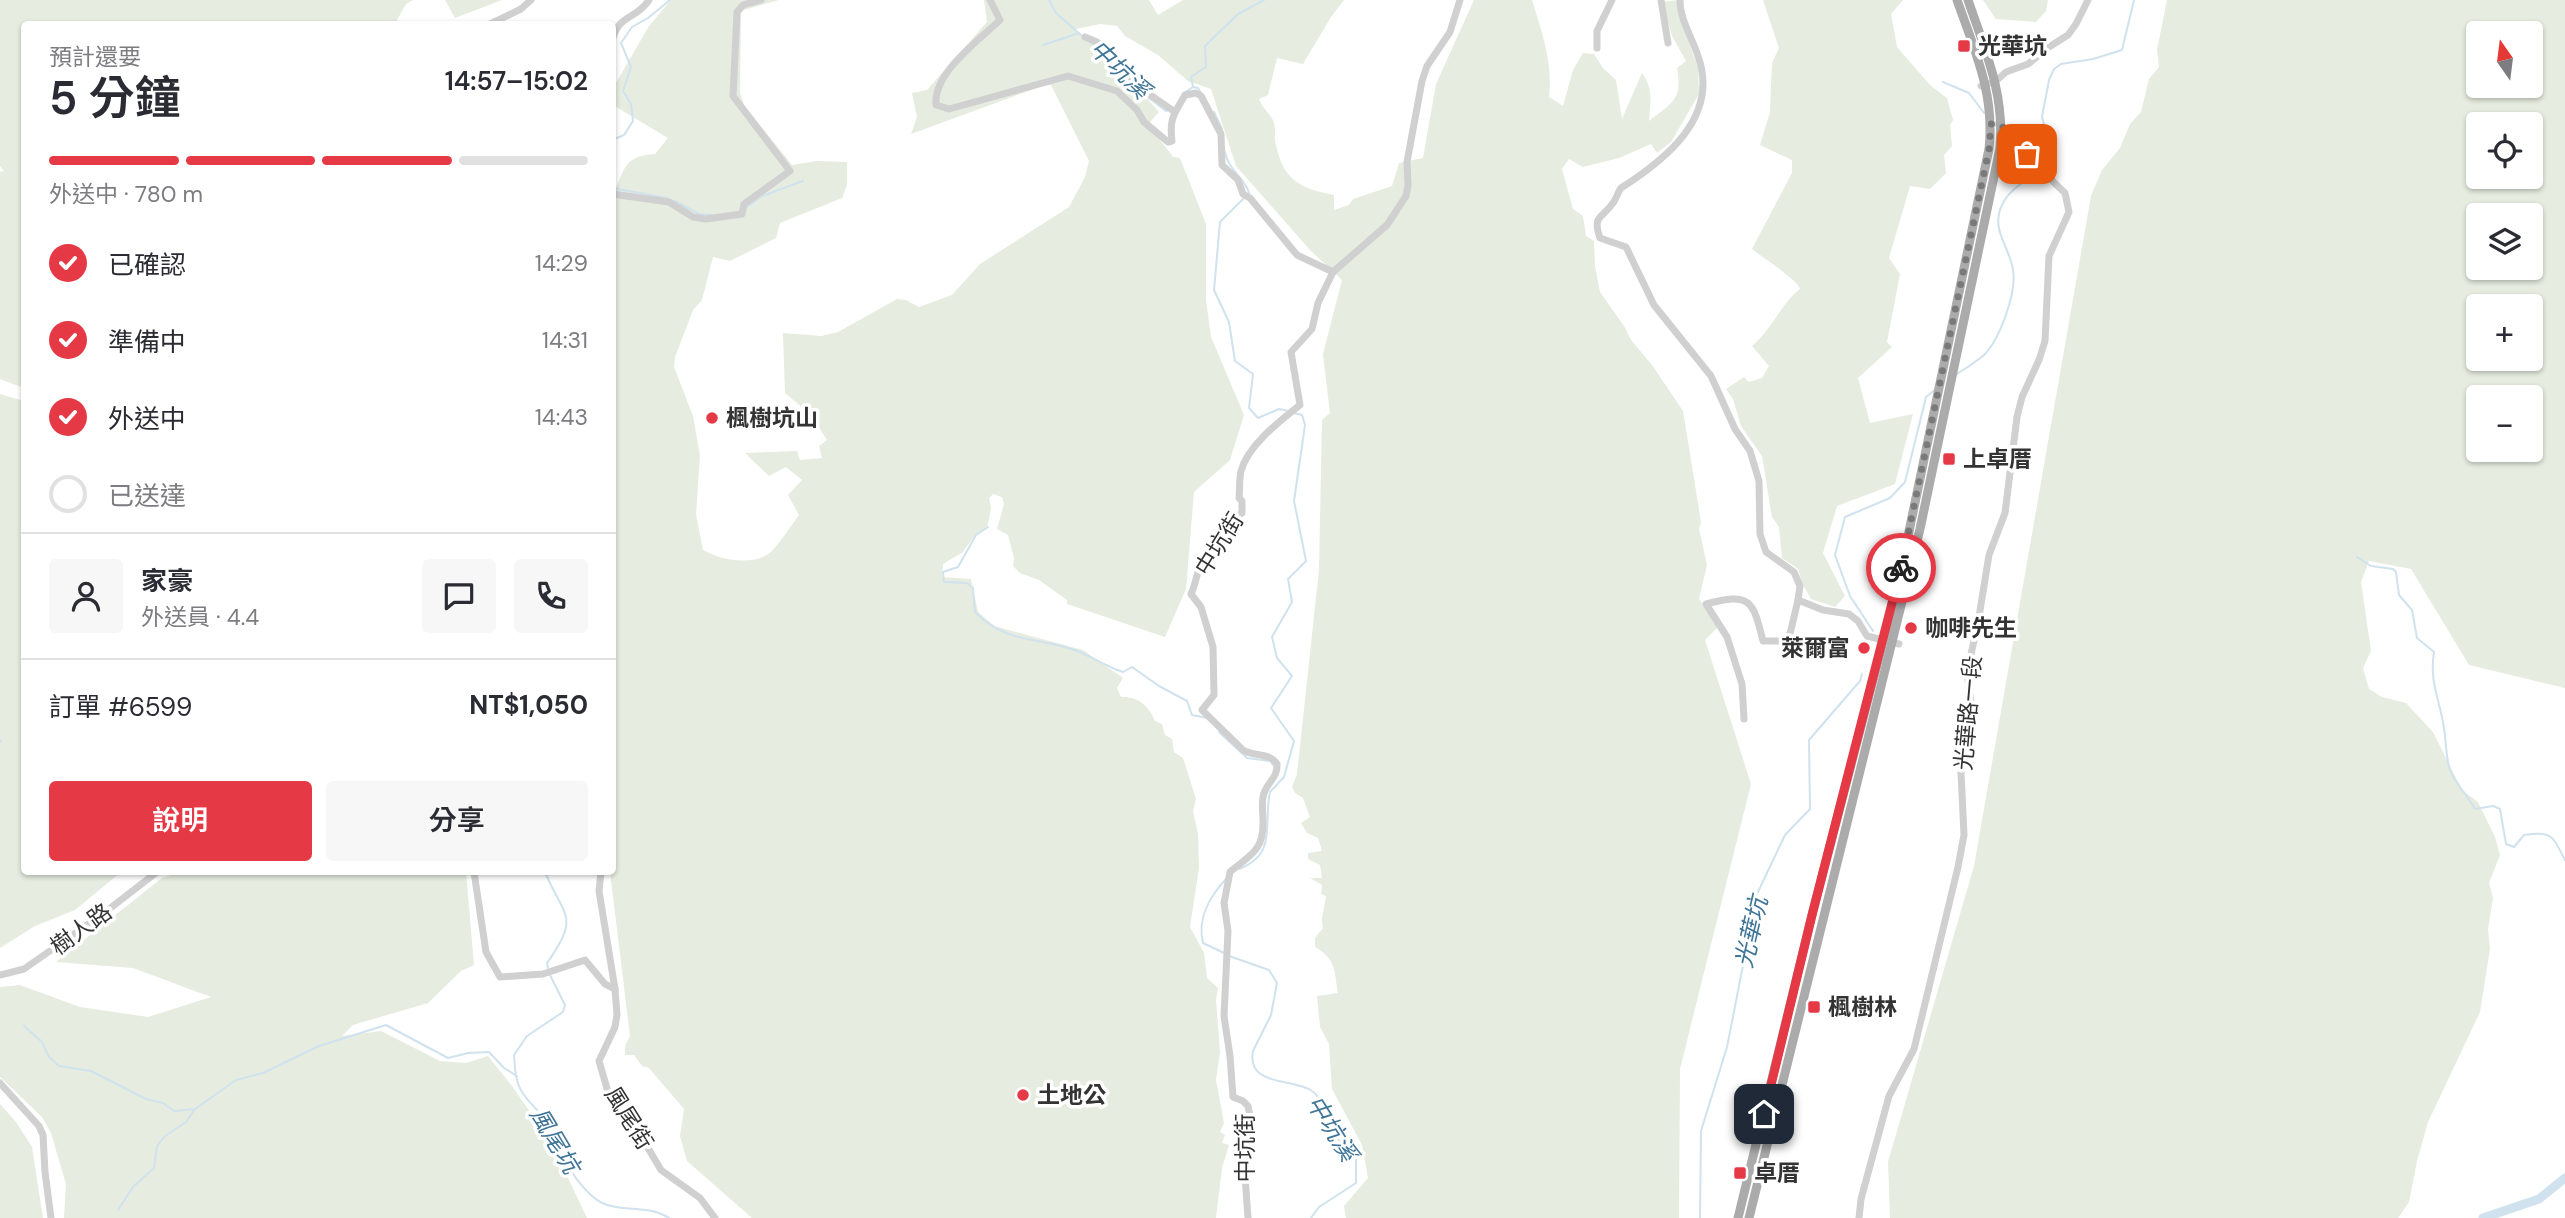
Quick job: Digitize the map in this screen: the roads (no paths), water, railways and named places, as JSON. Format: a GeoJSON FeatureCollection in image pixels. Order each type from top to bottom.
{"type":"FeatureCollection","features":[{"type":"Feature","properties":{"kind":"main road"},"geometry":{"type":"LineString","coordinates":[[1957,0],[1988,84]]}},
{"type":"Feature","properties":{"kind":"main road"},"geometry":{"type":"LineString","coordinates":[[1738,1218],[1800,989],[1853,811],[1896,644],[1946,422],[1956,360],[2000,148],[1968,0]]}},
{"type":"Feature","properties":{"kind":"main road"},"geometry":{"type":"LineString","coordinates":[[1749,1218],[1838,807],[1898,584],[1931,419],[1937,402],[1996,124]]}},
{"type":"Feature","properties":{"kind":"main road"},"geometry":{"type":"LineString","coordinates":[[1931,419],[1946,422]]}},
{"type":"Feature","properties":{"kind":"main road"},"geometry":{"type":"LineString","coordinates":[[1838,807],[1853,811]]}},
{"type":"Feature","properties":{"kind":"street"},"geometry":{"type":"LineString","coordinates":[[496,21],[521,9],[531,0]]}},
{"type":"Feature","properties":{"kind":"street"},"geometry":{"type":"LineString","coordinates":[[616,29],[623,19],[643,10],[649,0]]}},
{"type":"Feature","properties":{"kind":"street"},"geometry":{"type":"LineString","coordinates":[[616,195],[669,202],[692,217],[706,219],[742,214],[744,204],[754,194],[790,171],[733,96],[737,12],[743,5],[761,0]]}},
{"type":"Feature","properties":{"kind":"street"},"geometry":{"type":"LineString","coordinates":[[990,0],[1000,20],[942,77],[935,96],[936,105],[949,109],[1068,76],[1117,90],[1138,110],[1144,122],[1168,142],[1172,141],[1172,109],[1185,95],[1193,92],[1201,96],[1221,134],[1222,165],[1238,180],[1247,196],[1297,255],[1333,272]]}},
{"type":"Feature","properties":{"kind":"street","name":"中坑街"},"geometry":{"type":"LineString","coordinates":[[1248,1218],[1244,1161],[1250,1116],[1248,1106],[1233,1097],[1230,1056],[1224,1027],[1228,931],[1224,903],[1229,875],[1251,857],[1259,845],[1263,833],[1265,792],[1278,770],[1277,764],[1270,757],[1242,750],[1202,710],[1214,695],[1213,647],[1201,607],[1191,594],[1204,561],[1234,517],[1242,513],[1242,500],[1239,498],[1241,470],[1268,432],[1300,405],[1291,352],[1312,329],[1318,303],[1333,272],[1387,226],[1406,196],[1407,162],[1427,66],[1450,32],[1460,0]]}},
{"type":"Feature","properties":{"kind":"street"},"geometry":{"type":"LineString","coordinates":[[1597,48],[1597,31],[1612,0]]}},
{"type":"Feature","properties":{"kind":"street"},"geometry":{"type":"LineString","coordinates":[[1661,0],[1668,43]]}},
{"type":"Feature","properties":{"kind":"street"},"geometry":{"type":"LineString","coordinates":[[1680,0],[1680,9],[1698,55],[1702,99],[1678,145],[1655,165],[1620,188],[1616,201],[1597,218],[1596,224],[1600,238],[1626,247],[1654,305],[1711,376],[1735,429],[1750,451],[1759,481],[1758,525],[1766,552],[1794,572],[1800,586],[1790,634],[1774,642],[1763,641],[1755,611],[1745,602],[1734,597],[1706,604],[1727,637],[1742,684],[1744,719]]}},
{"type":"Feature","properties":{"kind":"street"},"geometry":{"type":"LineString","coordinates":[[1988,84],[2006,72],[2028,64],[2068,35],[2088,0]]}},
{"type":"Feature","properties":{"kind":"street"},"geometry":{"type":"LineString","coordinates":[[1085,37],[1097,42],[1112,54],[1129,80],[1172,109]]}},
{"type":"Feature","properties":{"kind":"street","name":"光華路一段"},"geometry":{"type":"LineString","coordinates":[[1859,1218],[1861,1199],[1889,1096],[1917,1039],[1960,857],[1964,835],[1961,773],[1971,703],[1968,672],[1989,555],[2005,513],[2017,417],[2022,397],[2045,341],[2049,256],[2069,212],[2065,193],[1996,124]]}},
{"type":"Feature","properties":{"kind":"street"},"geometry":{"type":"LineString","coordinates":[[1798,600],[1823,610],[1849,614],[1855,617],[1867,636],[1896,644]]}},
{"type":"Feature","properties":{"kind":"street","name":"樹人路"},"geometry":{"type":"LineString","coordinates":[[0,975],[24,969],[153,875]]}},
{"type":"Feature","properties":{"kind":"street"},"geometry":{"type":"LineString","coordinates":[[474,875],[486,952],[500,977],[549,972],[585,960],[605,984],[615,989]]}},
{"type":"Feature","properties":{"kind":"street","name":"風尾街"},"geometry":{"type":"LineString","coordinates":[[601,875],[599,891],[615,989],[615,1027],[599,1061],[608,1092],[616,1107],[638,1130],[661,1170],[700,1198],[715,1218]]}},
{"type":"Feature","properties":{"kind":"street"},"geometry":{"type":"LineString","coordinates":[[0,1083],[39,1126],[43,1135],[51,1218]]}},
{"type":"Feature","properties":{"kind":"waterway","name":"風尾坑"},"geometry":{"type":"LineString","coordinates":[[616,138],[624,135],[633,121],[631,104],[623,91],[631,67],[621,43],[632,27],[670,0]]}},
{"type":"Feature","properties":{"kind":"waterway","name":"中坑溪"},"geometry":{"type":"LineString","coordinates":[[1049,0],[1056,13],[1081,35]]}},
{"type":"Feature","properties":{"kind":"waterway"},"geometry":{"type":"LineString","coordinates":[[1193,87],[1191,77],[1206,67],[1205,46],[1238,14],[1264,0]]}},
{"type":"Feature","properties":{"kind":"waterway","name":"光華坑"},"geometry":{"type":"LineString","coordinates":[[2043,167],[2053,158],[2042,117],[2049,80],[2054,69],[2061,64],[2093,59],[2122,50],[2134,0]]}},
{"type":"Feature","properties":{"kind":"waterway"},"geometry":{"type":"LineString","coordinates":[[1043,45],[1079,33]]}},
{"type":"Feature","properties":{"kind":"waterway","name":"中坑溪"},"geometry":{"type":"LineString","coordinates":[[1091,43],[1101,49]]}},
{"type":"Feature","properties":{"kind":"waterway"},"geometry":{"type":"LineString","coordinates":[[1943,82],[1969,93],[1984,113]]}},
{"type":"Feature","properties":{"kind":"waterway","name":"中坑溪"},"geometry":{"type":"LineString","coordinates":[[1184,93],[1193,87],[1198,88],[1201,93]]}},
{"type":"Feature","properties":{"kind":"waterway","name":"中坑溪"},"geometry":{"type":"LineString","coordinates":[[1145,95],[1166,111],[1169,110]]}},
{"type":"Feature","properties":{"kind":"waterway","name":"中坑溪"},"geometry":{"type":"LineString","coordinates":[[1214,112],[1222,129]]}},
{"type":"Feature","properties":{"kind":"waterway"},"geometry":{"type":"LineString","coordinates":[[2008,142],[2033,173]]}},
{"type":"Feature","properties":{"kind":"waterway","name":"中坑溪"},"geometry":{"type":"LineString","coordinates":[[1225,152],[1229,164],[1249,193]]}},
{"type":"Feature","properties":{"kind":"waterway","name":"光華坑"},"geometry":{"type":"LineString","coordinates":[[1957,374],[1984,355],[2001,327],[2010,302],[2014,279],[2011,262],[1999,230],[1999,212],[2009,194],[2038,171]]}},
{"type":"Feature","properties":{"kind":"waterway"},"geometry":{"type":"LineString","coordinates":[[747,207],[762,196],[803,181]]}},
{"type":"Feature","properties":{"kind":"waterway"},"geometry":{"type":"LineString","coordinates":[[616,189],[667,198]]}},
{"type":"Feature","properties":{"kind":"waterway","name":"中坑溪"},"geometry":{"type":"LineString","coordinates":[[1245,197],[1220,222],[1214,290],[1229,322],[1235,361],[1253,374],[1249,408],[1258,418],[1279,409],[1289,411]]}},
{"type":"Feature","properties":{"kind":"waterway"},"geometry":{"type":"LineString","coordinates":[[675,201],[699,214],[712,215]]}},
{"type":"Feature","properties":{"kind":"waterway","name":"光華坑"},"geometry":{"type":"LineString","coordinates":[[1873,631],[1850,596],[1835,555],[1845,517],[1890,498],[1905,482],[1926,397],[1936,389]]}},
{"type":"Feature","properties":{"kind":"waterway","name":"中坑溪"},"geometry":{"type":"LineString","coordinates":[[1239,869],[1251,863],[1264,846],[1270,792],[1284,777],[1294,741],[1271,708],[1292,676],[1277,658],[1272,637],[1292,602],[1288,579],[1306,561],[1294,501],[1305,425],[1302,415],[1294,413]]}},
{"type":"Feature","properties":{"kind":"waterway"},"geometry":{"type":"LineString","coordinates":[[988,527],[976,535],[958,567],[943,572],[944,582],[967,583],[973,588],[975,612],[987,623],[1011,635],[1077,651],[1123,672],[1132,667],[1187,701],[1192,715],[1207,718]]}},
{"type":"Feature","properties":{"kind":"waterway"},"geometry":{"type":"LineString","coordinates":[[2357,557],[2371,566],[2393,569],[2396,572],[2399,595],[2412,610],[2417,638],[2434,652],[2434,682],[2449,767],[2457,783],[2475,809],[2493,806],[2500,809],[2506,844],[2514,847],[2524,835],[2547,835],[2555,841],[2565,860]]}},
{"type":"Feature","properties":{"kind":"waterway","name":"光華坑"},"geometry":{"type":"LineString","coordinates":[[1700,1218],[1701,1131],[1727,1047],[1757,894],[1785,835],[1810,809],[1809,740],[1860,681],[1862,674]]}},
{"type":"Feature","properties":{"kind":"waterway"},"geometry":{"type":"LineString","coordinates":[[1219,732],[1247,758],[1270,761],[1274,766]]}},
{"type":"Feature","properties":{"kind":"waterway","name":"風尾坑"},"geometry":{"type":"LineString","coordinates":[[546,875],[566,917],[564,935],[547,963],[548,968]]}},
{"type":"Feature","properties":{"kind":"waterway","name":"中坑溪"},"geometry":{"type":"LineString","coordinates":[[1224,953],[1203,943],[1202,925],[1210,900],[1226,879]]}},
{"type":"Feature","properties":{"kind":"waterway","name":"中坑溪"},"geometry":{"type":"LineString","coordinates":[[1229,956],[1269,970],[1277,983],[1271,1015],[1253,1051],[1253,1063],[1257,1071],[1273,1080],[1304,1087],[1316,1094],[1333,1133],[1356,1157],[1356,1183],[1319,1207],[1311,1218]]}},
{"type":"Feature","properties":{"kind":"waterway","name":"風尾坑"},"geometry":{"type":"LineString","coordinates":[[549,973],[565,1005],[563,1012],[527,1036],[514,1055],[520,1088],[553,1129],[567,1164],[589,1193],[610,1206],[653,1211],[669,1218]]}},
{"type":"Feature","properties":{"kind":"waterway"},"geometry":{"type":"LineString","coordinates":[[24,1026],[42,1042],[49,1057],[59,1066],[91,1071],[146,1099],[163,1103],[174,1111],[195,1109],[236,1080],[263,1073],[319,1046],[386,1025],[448,1058],[489,1052],[504,1068],[517,1076]]}},
{"type":"Feature","properties":{"kind":"waterway"},"geometry":{"type":"LineString","coordinates":[[118,1210],[133,1187],[154,1168],[157,1146],[165,1136],[186,1122],[195,1109]]}},
{"type":"Feature","properties":{"kind":"waterway"},"geometry":{"type":"LineString","coordinates":[[2483,1218],[2539,1199],[2565,1178]]}},
{"type":"Feature","properties":{"kind":"place","name":"光華坑"},"geometry":{"type":"Point","coordinates":[1964,46]}},
{"type":"Feature","properties":{"kind":"place","name":"楓樹坑山"},"geometry":{"type":"Point","coordinates":[712,418]}},
{"type":"Feature","properties":{"kind":"place","name":"上卓厝"},"geometry":{"type":"Point","coordinates":[1949,459]}},
{"type":"Feature","properties":{"kind":"place","name":"咖啡先生"},"geometry":{"type":"Point","coordinates":[1911,628]}},
{"type":"Feature","properties":{"kind":"place","name":"萊爾富"},"geometry":{"type":"Point","coordinates":[1864,648]}},
{"type":"Feature","properties":{"kind":"place","name":"楓樹林"},"geometry":{"type":"Point","coordinates":[1814,1007]}},
{"type":"Feature","properties":{"kind":"place","name":"土地公"},"geometry":{"type":"Point","coordinates":[1023,1095]}},
{"type":"Feature","properties":{"kind":"place","name":"卓厝"},"geometry":{"type":"Point","coordinates":[1740,1173]}}]}
